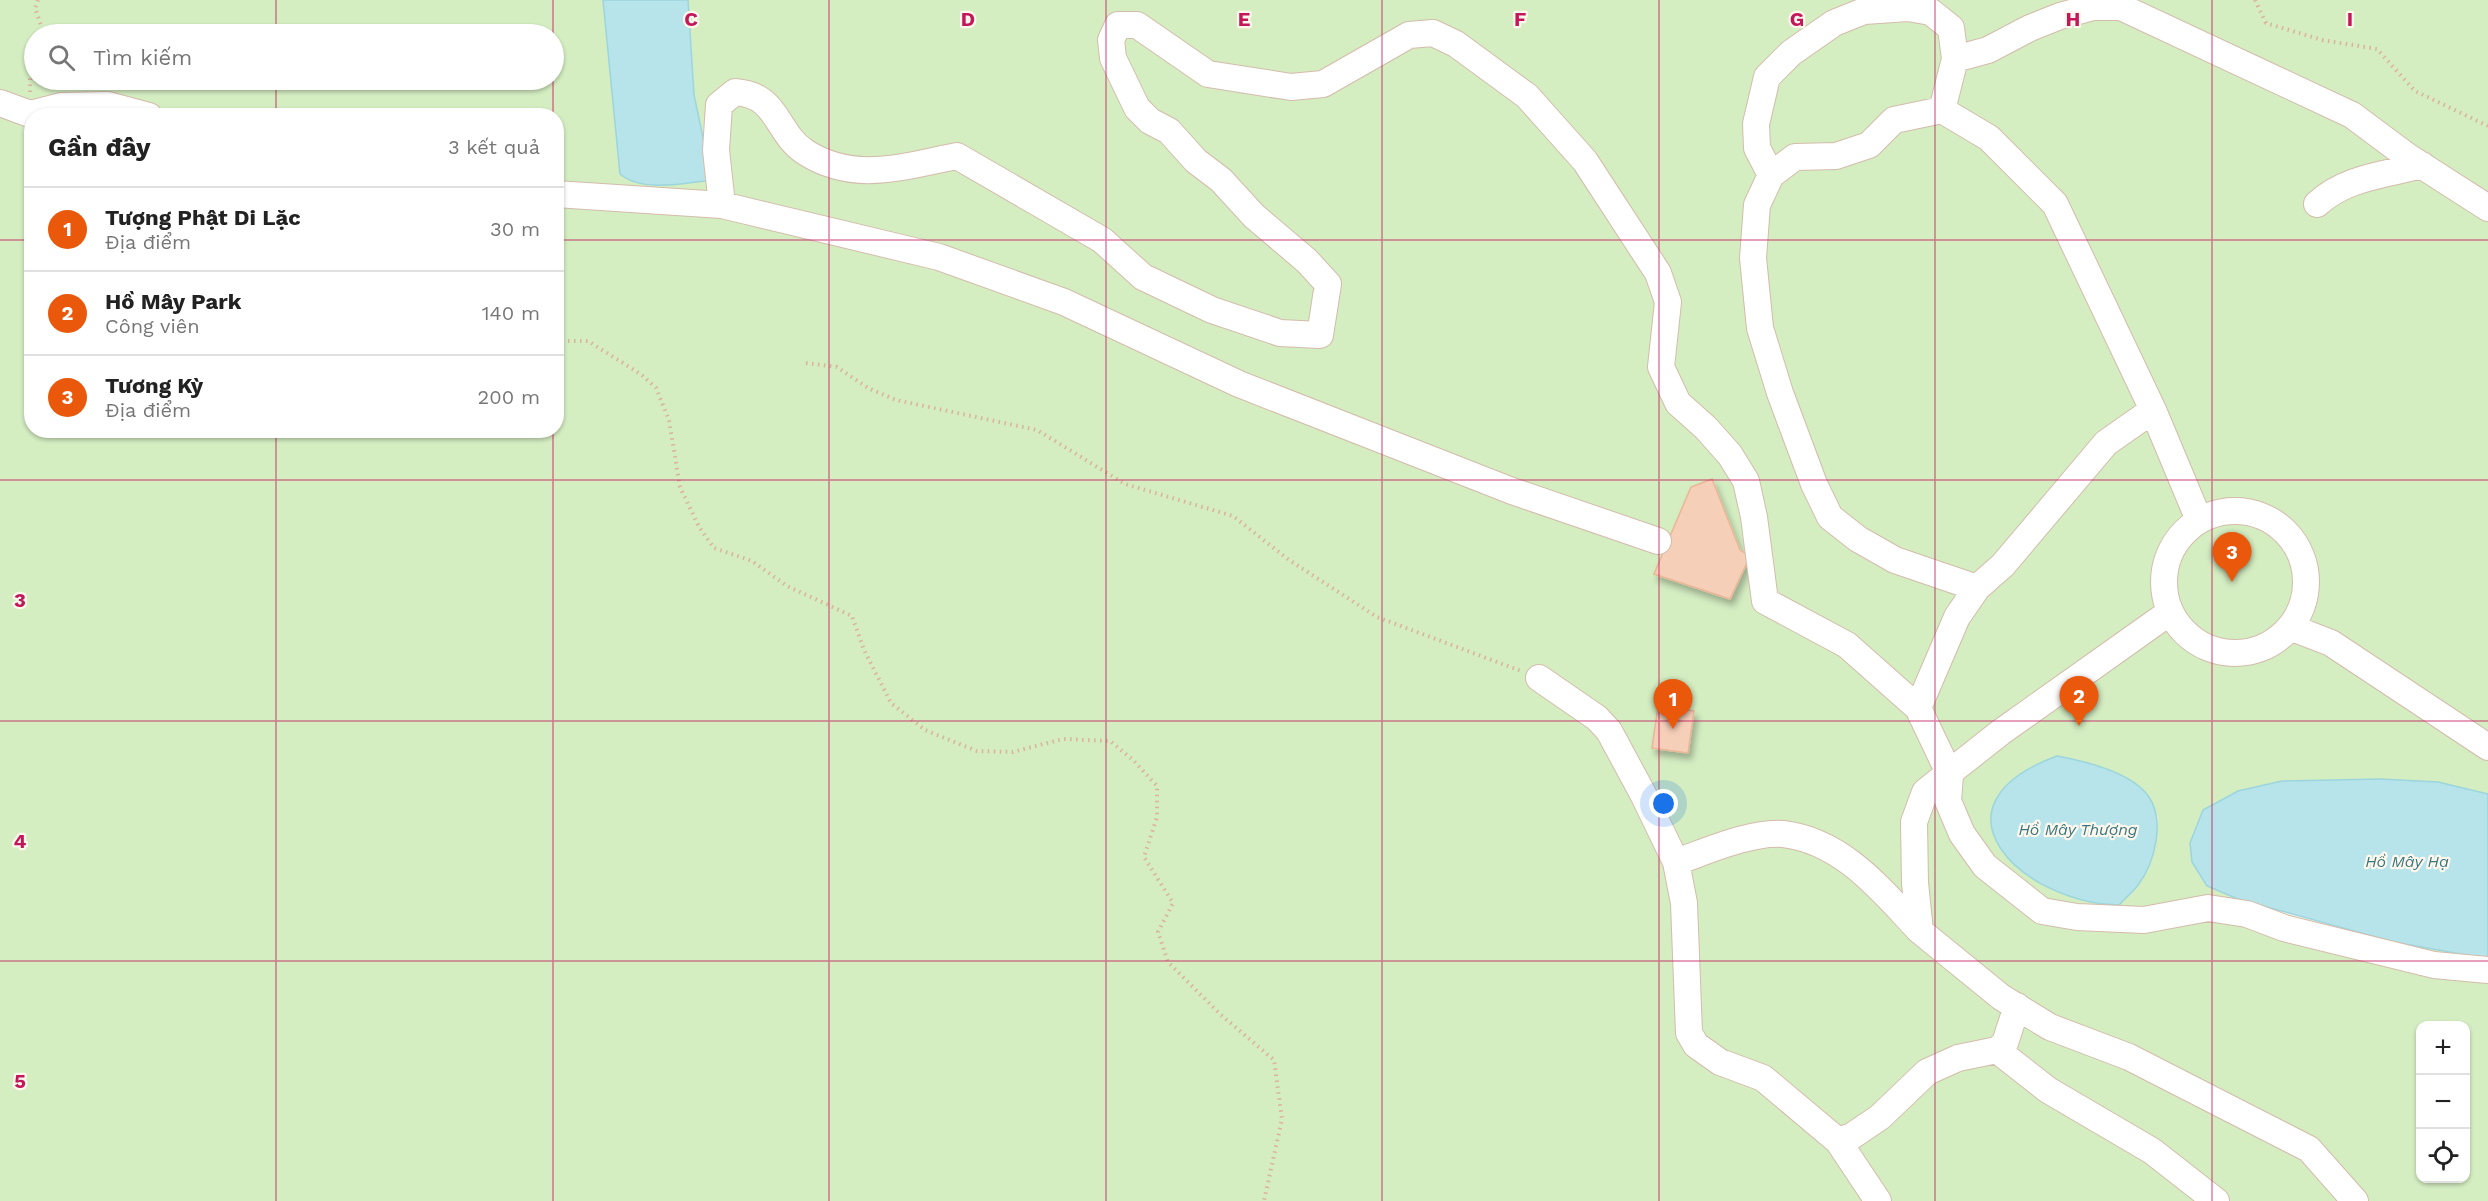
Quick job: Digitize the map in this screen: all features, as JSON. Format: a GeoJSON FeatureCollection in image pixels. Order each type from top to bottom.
{"type":"FeatureCollection","features":[{"type":"Feature","properties":{"kind":"street"},"geometry":{"type":"LineString","coordinates":[[1955,59],[1988,50],[2030,28],[2060,16],[2093,7],[2121,7],[2352,115],[2488,208]]}},
{"type":"Feature","properties":{"kind":"street"},"geometry":{"type":"LineString","coordinates":[[1771,175],[1757,148],[1756,124],[1767,78],[1791,53],[1834,23],[1864,11],[1908,8],[1930,12],[1951,28],[1955,59],[1942,110]]}},
{"type":"Feature","properties":{"kind":"street"},"geometry":{"type":"LineString","coordinates":[[722,205],[716,150],[719,105],[735,92],[749,93],[767,103],[804,152],[839,168],[873,172],[957,156],[1102,240],[1143,277],[1212,310],[1280,333],[1320,335],[1328,284],[1307,261],[1254,216],[1221,180],[1196,161],[1169,131],[1150,121],[1137,108],[1113,58],[1111,40],[1118,25],[1137,25],[1208,74],[1291,87],[1323,84],[1409,35],[1433,33],[1456,44],[1527,96],[1585,161],[1658,273],[1668,302],[1661,367],[1678,403],[1706,428],[1730,455],[1746,481],[1754,517],[1765,601],[1847,645],[1918,708],[1950,775],[1948,801],[1962,834],[1985,866],[2042,911],[2077,917],[2144,920],[2208,908],[2247,914],[2284,928],[2434,965],[2488,970]]}},
{"type":"Feature","properties":{"kind":"street"},"geometry":{"type":"LineString","coordinates":[[0,103],[24,112]]}},
{"type":"Feature","properties":{"kind":"street"},"geometry":{"type":"LineString","coordinates":[[53,108],[108,105],[119,108]]}},
{"type":"Feature","properties":{"kind":"street"},"geometry":{"type":"LineString","coordinates":[[1977,588],[1895,560],[1858,539],[1830,518],[1814,484],[1780,393],[1760,328],[1753,258],[1758,205],[1771,175],[1795,157],[1836,156],[1869,145],[1894,120],[1942,110],[1989,138],[2055,204],[2153,410],[2199,520]]}},
{"type":"Feature","properties":{"kind":"street"},"geometry":{"type":"LineString","coordinates":[[2318,204],[2331,191],[2351,181],[2378,177],[2422,165]]}},
{"type":"Feature","properties":{"kind":"street"},"geometry":{"type":"LineString","coordinates":[[564,195],[722,205],[949,261],[1064,302],[1261,392],[1512,491],[1658,541]]}},
{"type":"Feature","properties":{"kind":"street"},"geometry":{"type":"LineString","coordinates":[[1918,708],[1958,617],[1977,588],[2003,565],[2106,443],[2153,410]]}},
{"type":"Feature","properties":{"kind":"street"},"geometry":{"type":"LineString","coordinates":[[2247,511],[2270,519],[2289,535],[2301,556],[2306,580],[2302,605],[2290,627],[2265,646],[2250,652],[2226,653],[2203,646],[2183,632],[2170,612],[2164,592],[2165,571],[2171,551],[2182,533],[2199,520],[2222,512],[2247,511]]}},
{"type":"Feature","properties":{"kind":"street"},"geometry":{"type":"LineString","coordinates":[[1920,931],[1915,883],[1914,822],[1925,792],[1950,775],[2001,732],[2170,612]]}},
{"type":"Feature","properties":{"kind":"street"},"geometry":{"type":"LineString","coordinates":[[2290,627],[2331,643],[2488,747]]}},
{"type":"Feature","properties":{"kind":"street"},"geometry":{"type":"LineString","coordinates":[[1539,678],[1597,718],[1609,731],[1676,862],[1684,903],[1689,1033],[1706,1054],[1763,1077],[1838,1141],[1878,1201]]}},
{"type":"Feature","properties":{"kind":"street"},"geometry":{"type":"LineString","coordinates":[[1676,862],[1750,838],[1783,834],[1838,853],[1857,866],[1920,931],[2001,997],[2050,1027],[2129,1057],[2309,1149],[2355,1201]]}},
{"type":"Feature","properties":{"kind":"street"},"geometry":{"type":"LineString","coordinates":[[1838,1141],[1852,1136],[1880,1117],[1927,1072],[1958,1058],[1997,1050],[2005,1043],[2018,1006]]}},
{"type":"Feature","properties":{"kind":"street"},"geometry":{"type":"LineString","coordinates":[[1997,1050],[2048,1090],[2152,1151],[2216,1201]]}},
{"type":"Feature","properties":{"kind":"path"},"geometry":{"type":"LineString","coordinates":[[38,0],[35,8],[41,24]]}},
{"type":"Feature","properties":{"kind":"path"},"geometry":{"type":"LineString","coordinates":[[2254,0],[2266,23],[2322,40],[2377,49],[2415,91],[2488,126]]}},
{"type":"Feature","properties":{"kind":"path"},"geometry":{"type":"LineString","coordinates":[[564,341],[588,341],[642,375],[656,388],[669,420],[680,487],[699,528],[714,548],[752,561],[787,586],[852,616],[864,651],[891,703],[925,730],[977,751],[1012,753],[1063,739],[1110,741],[1133,760],[1157,786],[1157,817],[1144,857],[1173,903],[1158,932],[1168,962],[1220,1014],[1274,1060],[1282,1119],[1264,1201]]}},
{"type":"Feature","properties":{"kind":"path"},"geometry":{"type":"LineString","coordinates":[[806,363],[837,368],[868,388],[896,400],[1037,430],[1125,484],[1233,516],[1289,560],[1377,617],[1539,678]]}},
{"type":"Feature","properties":{"kind":"green space"},"geometry":{"type":"Polygon","coordinates":[[[0,0],[2488,0],[2488,794],[2438,782],[2380,779],[2207,886],[2310,921],[2417,946],[2488,959],[2488,1201],[0,1201],[0,0]],[[2158,815],[2119,905],[2148,864],[2158,815]]]}},
{"type":"Feature","properties":{"kind":"water"},"geometry":{"type":"Polygon","coordinates":[[[603,0],[688,0],[694,95],[712,180],[652,185],[629,180],[620,174],[603,0]]]}},
{"type":"Feature","properties":{"kind":"water","name":"Hồ Mây Thượng"},"geometry":{"type":"Polygon","coordinates":[[[2057,756],[2120,774],[2141,788],[2154,807],[2157,830],[2153,854],[2138,885],[2119,905],[2083,900],[2049,888],[2021,870],[2001,849],[1991,825],[1996,800],[2017,777],[2057,756]]]}},
{"type":"Feature","properties":{"kind":"water","name":"Hồ Mây Hạ"},"geometry":{"type":"Polygon","coordinates":[[[2380,779],[2438,782],[2488,794],[2488,959],[2394,942],[2238,899],[2207,886],[2192,862],[2190,843],[2203,810],[2238,791],[2282,781],[2380,779]]]}},
{"type":"Feature","properties":{"kind":"building"},"geometry":{"type":"Polygon","coordinates":[[[1712,479],[1740,550],[1750,556],[1730,599],[1654,574],[1691,487],[1712,479]]]}},
{"type":"Feature","properties":{"kind":"building"},"geometry":{"type":"Polygon","coordinates":[[[1658,706],[1694,711],[1688,753],[1652,748],[1658,706]]]}},
{"type":"Feature","properties":{"kind":"place","name":"Tương Kỳ"},"geometry":{"type":"Point","coordinates":[2232,582]}},
{"type":"Feature","properties":{"kind":"place","name":"Hồ Mây Park"},"geometry":{"type":"Point","coordinates":[2079,726]}},
{"type":"Feature","properties":{"kind":"place","name":"Tượng Phật Di Lặc"},"geometry":{"type":"Point","coordinates":[1673,729]}}]}
